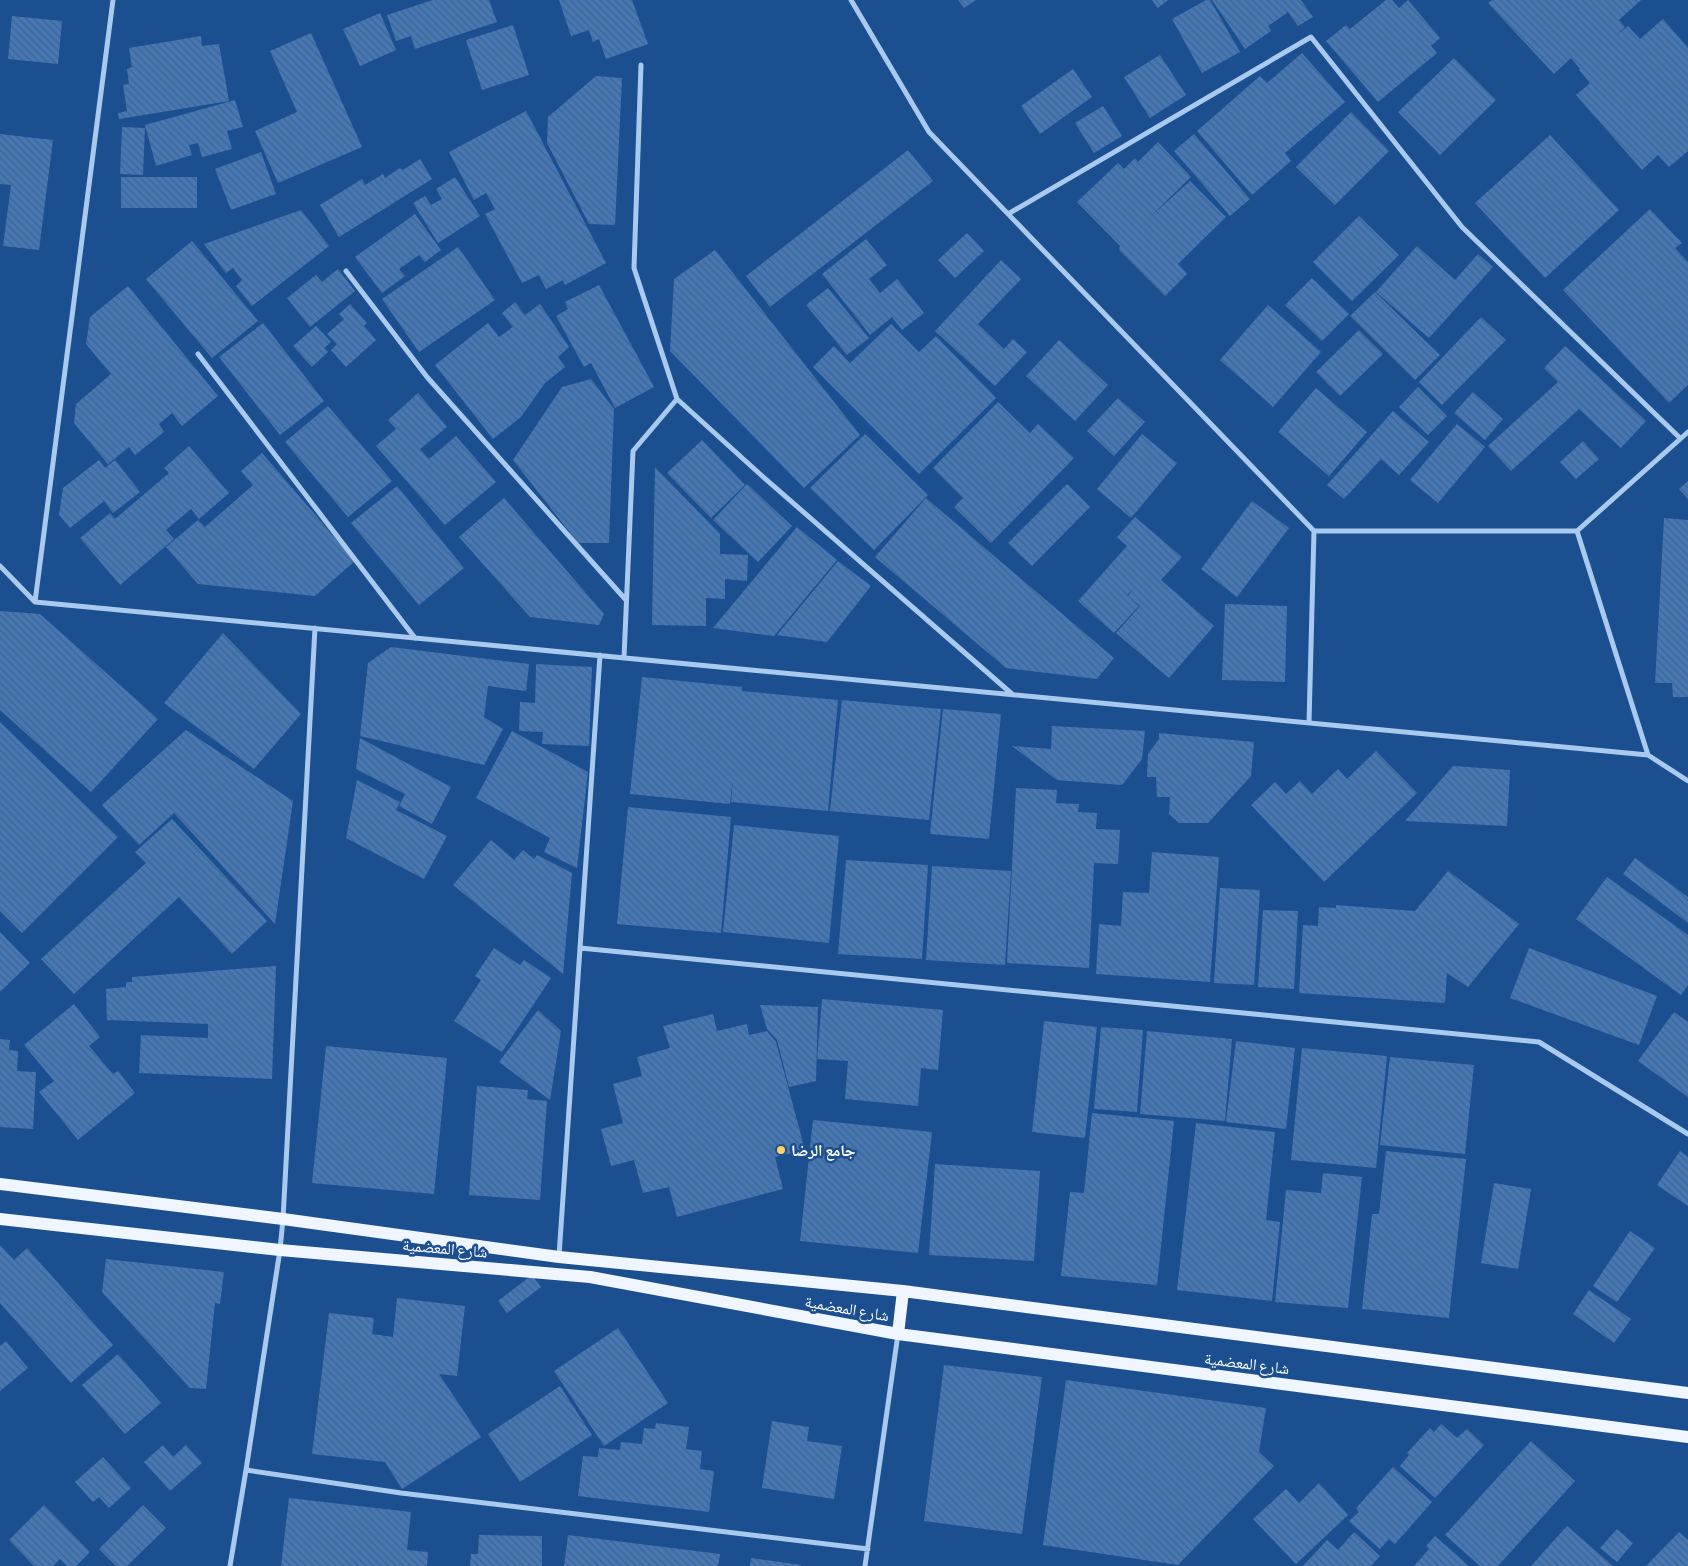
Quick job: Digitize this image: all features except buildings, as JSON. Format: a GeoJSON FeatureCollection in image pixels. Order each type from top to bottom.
{"type":"FeatureCollection","features":[{"type":"Feature","properties":{"kind":"main road","name":"شارع المعضمية"},"geometry":{"type":"LineString","coordinates":[[0,1184],[283,1219],[559,1257],[903,1291],[1688,1393]]}},
{"type":"Feature","properties":{"kind":"main road","name":"شارع المعضمية"},"geometry":{"type":"LineString","coordinates":[[0,1219],[280,1250],[590,1277],[898,1334],[1688,1437]]}},
{"type":"Feature","properties":{"kind":"main road"},"geometry":{"type":"LineString","coordinates":[[898,1334],[903,1291]]}},
{"type":"Feature","properties":{"kind":"street"},"geometry":{"type":"LineString","coordinates":[[35,602],[113,0]]}},
{"type":"Feature","properties":{"kind":"street"},"geometry":{"type":"LineString","coordinates":[[851,0],[930,132],[1314,531],[1309,724]]}},
{"type":"Feature","properties":{"kind":"street"},"geometry":{"type":"LineString","coordinates":[[1008,214],[1311,37],[1462,227],[1680,438]]}},
{"type":"Feature","properties":{"kind":"street"},"geometry":{"type":"LineString","coordinates":[[641,66],[634,268],[677,399],[761,475],[1013,695]]}},
{"type":"Feature","properties":{"kind":"street"},"geometry":{"type":"LineString","coordinates":[[346,271],[427,377],[626,600]]}},
{"type":"Feature","properties":{"kind":"street"},"geometry":{"type":"LineString","coordinates":[[198,354],[415,638]]}},
{"type":"Feature","properties":{"kind":"street"},"geometry":{"type":"LineString","coordinates":[[624,658],[633,451],[677,399]]}},
{"type":"Feature","properties":{"kind":"street"},"geometry":{"type":"LineString","coordinates":[[1314,531],[1577,531],[1688,432]]}},
{"type":"Feature","properties":{"kind":"street"},"geometry":{"type":"LineString","coordinates":[[1577,531],[1648,755]]}},
{"type":"Feature","properties":{"kind":"street"},"geometry":{"type":"LineString","coordinates":[[0,566],[35,602],[1648,755],[1688,781]]}},
{"type":"Feature","properties":{"kind":"street"},"geometry":{"type":"LineString","coordinates":[[230,1566],[280,1250],[283,1219],[314,628]]}},
{"type":"Feature","properties":{"kind":"street"},"geometry":{"type":"LineString","coordinates":[[559,1257],[600,655]]}},
{"type":"Feature","properties":{"kind":"street"},"geometry":{"type":"LineString","coordinates":[[580,948],[1539,1042],[1688,1134]]}},
{"type":"Feature","properties":{"kind":"street"},"geometry":{"type":"LineString","coordinates":[[865,1566],[898,1334]]}},
{"type":"Feature","properties":{"kind":"street"},"geometry":{"type":"LineString","coordinates":[[246,1470],[401,1493],[868,1549]]}},
{"type":"Feature","properties":{"kind":"place","name":"جامع الرضا"},"geometry":{"type":"Point","coordinates":[781,1150]}}]}
